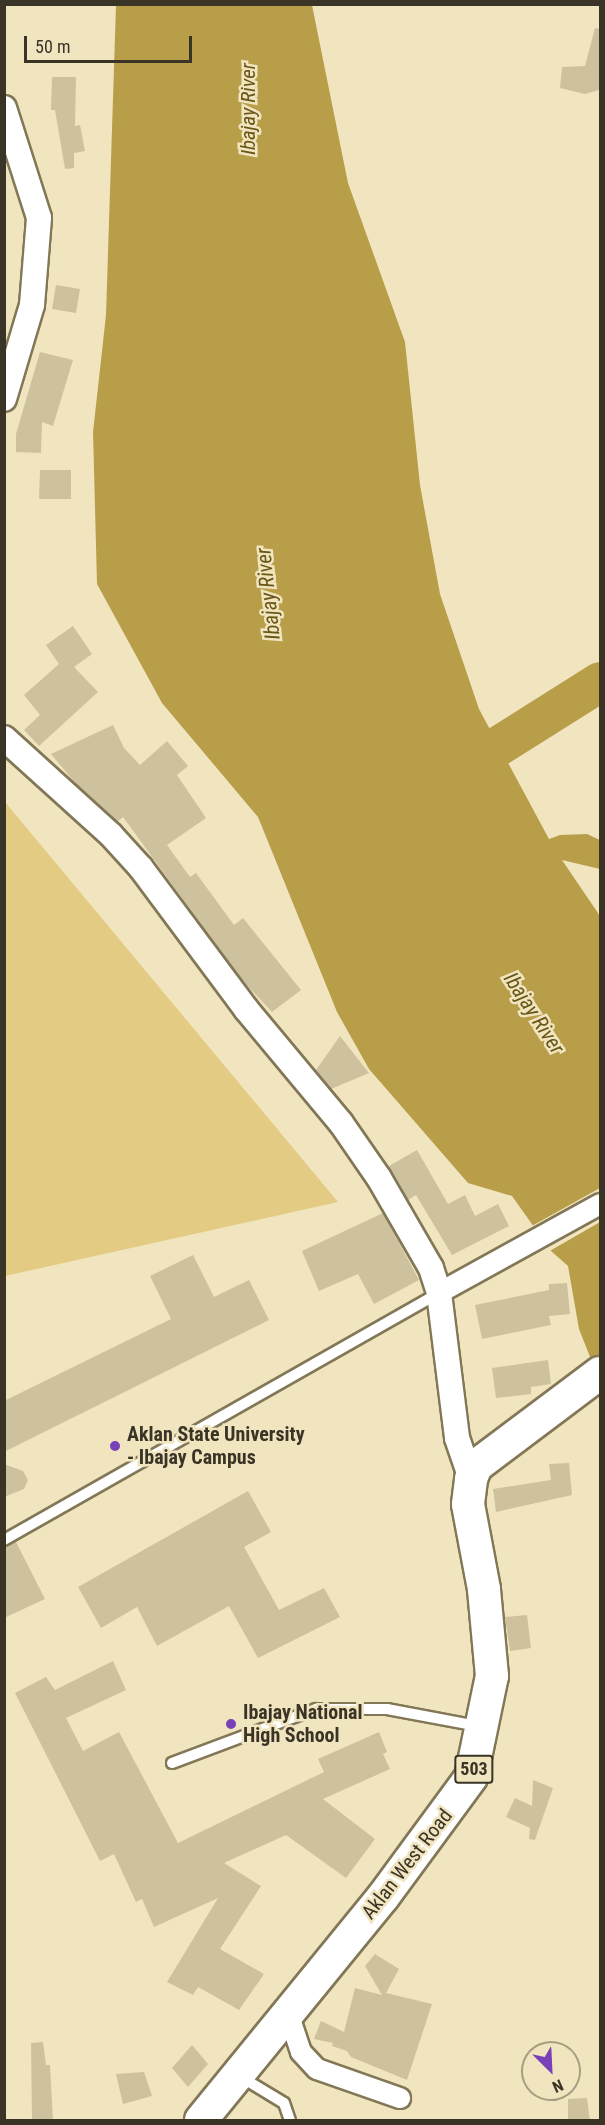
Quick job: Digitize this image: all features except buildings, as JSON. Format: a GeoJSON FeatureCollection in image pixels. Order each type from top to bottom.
{"type":"FeatureCollection","features":[{"type":"Feature","properties":{"kind":"main road"},"geometry":{"type":"LineString","coordinates":[[471,1479],[476,1466],[593,1378]]}},
{"type":"Feature","properties":{"kind":"main road","name":"Aklan West Road"},"geometry":{"type":"LineString","coordinates":[[201,2121],[459,1797],[477,1760],[492,1677],[484,1589],[468,1504],[471,1479]]}},
{"type":"Feature","properties":{"kind":"street"},"geometry":{"type":"LineString","coordinates":[[4,108],[39,218],[32,305],[4,399]]}},
{"type":"Feature","properties":{"kind":"street"},"geometry":{"type":"LineString","coordinates":[[4,738],[111,835],[141,868],[246,1009],[341,1123],[416,1241],[439,1293],[458,1438],[471,1479]]}},
{"type":"Feature","properties":{"kind":"street"},"geometry":{"type":"LineString","coordinates":[[439,1293],[600,1204]]}},
{"type":"Feature","properties":{"kind":"street"},"geometry":{"type":"LineString","coordinates":[[288,2013],[301,2052],[317,2069],[400,2098]]}},
{"type":"Feature","properties":{"kind":"lane"},"geometry":{"type":"LineString","coordinates":[[4,1540],[439,1293]]}},
{"type":"Feature","properties":{"kind":"lane"},"geometry":{"type":"LineString","coordinates":[[172,1763],[316,1710],[387,1709],[484,1727]]}},
{"type":"Feature","properties":{"kind":"lane"},"geometry":{"type":"LineString","coordinates":[[238,2075],[284,2103],[290,2121]]}},
{"type":"Feature","properties":{"kind":"shaded area"},"geometry":{"type":"Polygon","coordinates":[[[5,802],[338,1202],[5,1276],[5,802]]]}},
{"type":"Feature","properties":{"kind":"water","name":"Ibajay River"},"geometry":{"type":"Polygon","coordinates":[[[116,5],[312,5],[348,183],[405,342],[420,485],[440,594],[479,709],[549,839],[560,835],[587,834],[600,840],[600,869],[562,860],[600,916],[600,1382],[579,1329],[568,1266],[551,1251],[512,1196],[468,1183],[369,1069],[337,1012],[258,817],[162,703],[97,584],[93,432],[106,315],[116,5]]]}},
{"type":"Feature","properties":{"kind":"pier"},"geometry":{"type":"Polygon","coordinates":[[[600,1188],[600,1222],[548,1252],[530,1227],[600,1188]]]}},
{"type":"Feature","properties":{"kind":"waterway"},"geometry":{"type":"LineString","coordinates":[[451,776],[600,682]]}},
{"type":"Feature","properties":{"kind":"place","name":"Aklan State University - Ibajay Campus"},"geometry":{"type":"Point","coordinates":[115,1446]}},
{"type":"Feature","properties":{"kind":"place","name":"Ibajay National High School"},"geometry":{"type":"Point","coordinates":[231,1724]}}]}
